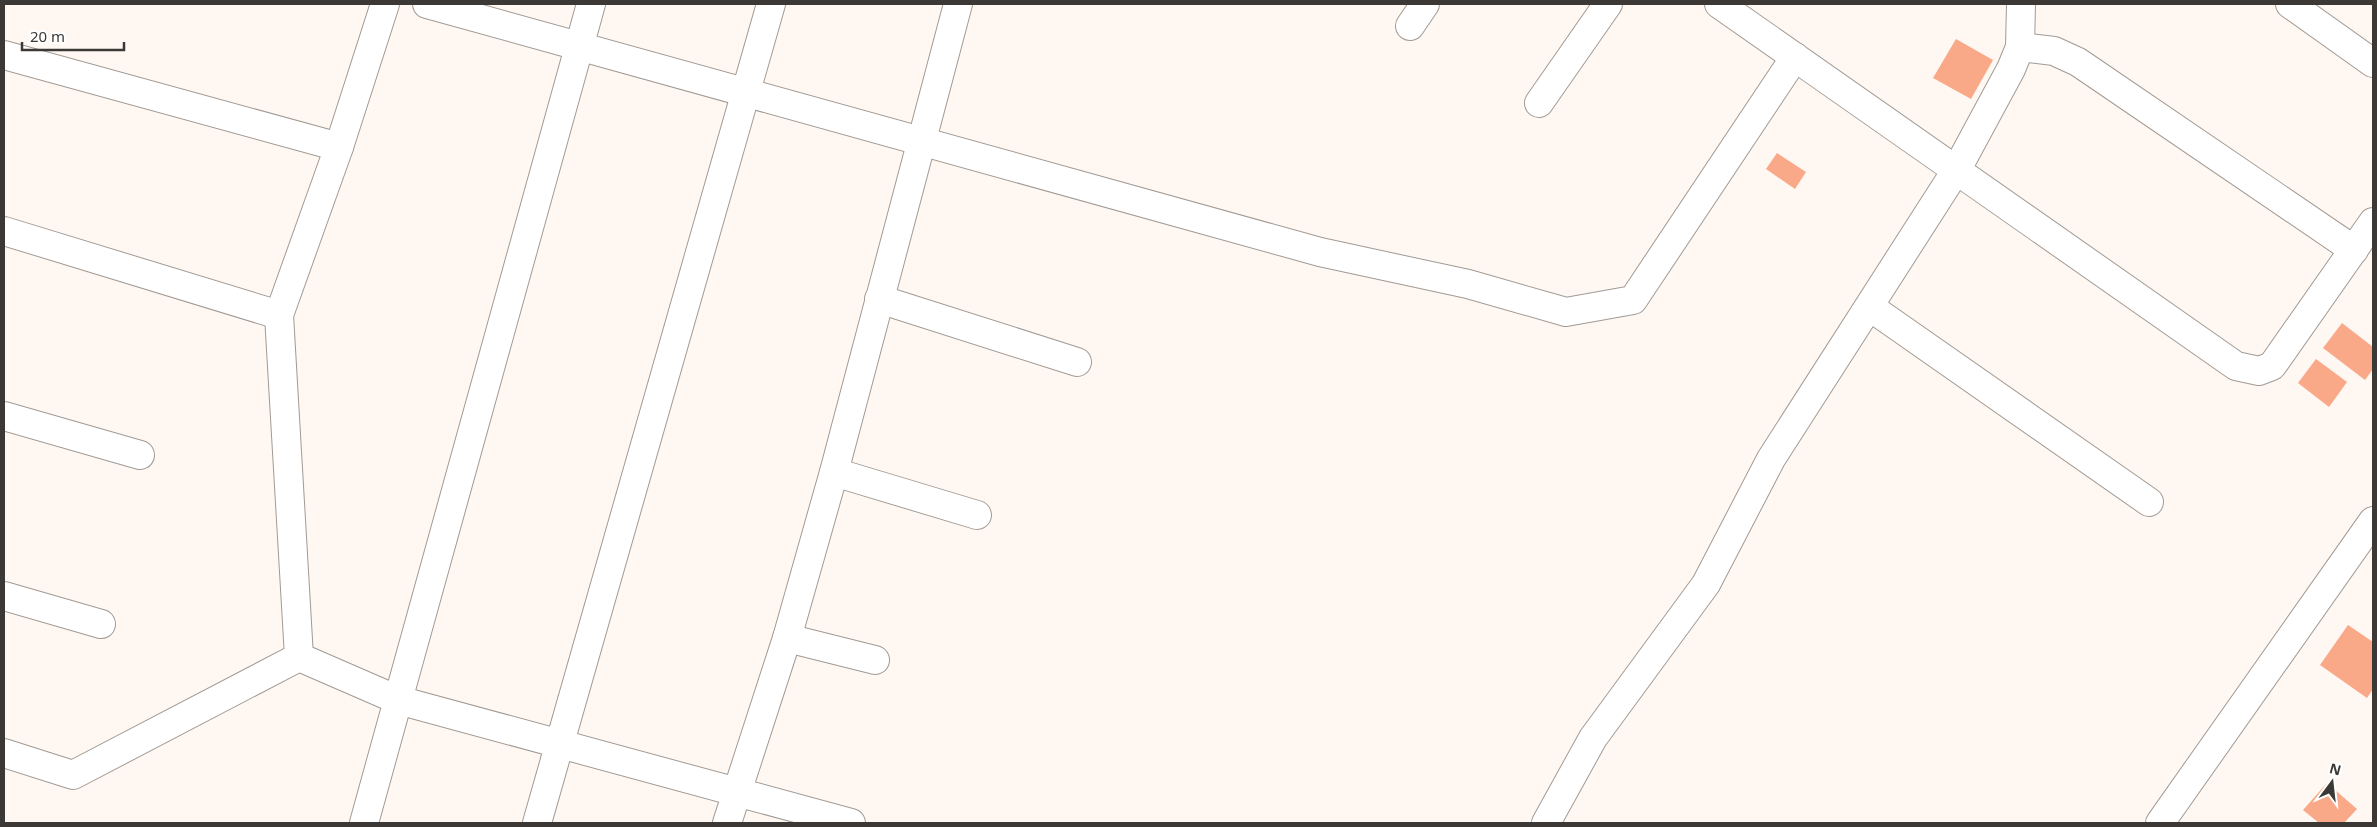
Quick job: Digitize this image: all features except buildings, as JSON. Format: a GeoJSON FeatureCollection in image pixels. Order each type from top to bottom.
{"type":"FeatureCollection","features":[{"type":"Feature","properties":{"kind":"street"},"geometry":{"type":"LineString","coordinates":[[299,657],[279,315],[339,147],[385,4]]}},
{"type":"Feature","properties":{"kind":"street"},"geometry":{"type":"LineString","coordinates":[[427,4],[747,94],[1198,216],[1320,252],[1468,284],[1566,312],[1633,300],[1795,57]]}},
{"type":"Feature","properties":{"kind":"street"},"geometry":{"type":"LineString","coordinates":[[364,823],[591,4]]}},
{"type":"Feature","properties":{"kind":"street"},"geometry":{"type":"LineString","coordinates":[[538,823],[747,94],[771,4]]}},
{"type":"Feature","properties":{"kind":"street"},"geometry":{"type":"LineString","coordinates":[[727,823],[787,638],[834,472],[958,4]]}},
{"type":"Feature","properties":{"kind":"street"},"geometry":{"type":"LineString","coordinates":[[1539,103],[1608,4]]}},
{"type":"Feature","properties":{"kind":"street"},"geometry":{"type":"LineString","coordinates":[[1546,823],[1593,738],[1706,584],[1771,459],[1958,169],[2011,69],[2020,46],[2021,4]]}},
{"type":"Feature","properties":{"kind":"street"},"geometry":{"type":"LineString","coordinates":[[2290,4],[2373,63]]}},
{"type":"Feature","properties":{"kind":"street"},"geometry":{"type":"LineString","coordinates":[[1734,8],[1795,57],[1958,169],[2229,361],[2247,369],[2259,371],[2272,366],[2373,222]]}},
{"type":"Feature","properties":{"kind":"street"},"geometry":{"type":"LineString","coordinates":[[2020,46],[2054,51],[2078,62],[2354,250]]}},
{"type":"Feature","properties":{"kind":"street"},"geometry":{"type":"LineString","coordinates":[[4,55],[339,147]]}},
{"type":"Feature","properties":{"kind":"street"},"geometry":{"type":"LineString","coordinates":[[4,231],[279,315]]}},
{"type":"Feature","properties":{"kind":"street"},"geometry":{"type":"LineString","coordinates":[[879,299],[1077,362]]}},
{"type":"Feature","properties":{"kind":"street"},"geometry":{"type":"LineString","coordinates":[[1870,307],[2149,502]]}},
{"type":"Feature","properties":{"kind":"street"},"geometry":{"type":"LineString","coordinates":[[4,416],[140,455]]}},
{"type":"Feature","properties":{"kind":"street"},"geometry":{"type":"LineString","coordinates":[[834,472],[977,515]]}},
{"type":"Feature","properties":{"kind":"street"},"geometry":{"type":"LineString","coordinates":[[2160,823],[2373,521]]}},
{"type":"Feature","properties":{"kind":"street"},"geometry":{"type":"LineString","coordinates":[[4,596],[101,624]]}},
{"type":"Feature","properties":{"kind":"street"},"geometry":{"type":"LineString","coordinates":[[787,638],[874,660]]}},
{"type":"Feature","properties":{"kind":"street"},"geometry":{"type":"LineString","coordinates":[[299,657],[398,700],[851,823]]}},
{"type":"Feature","properties":{"kind":"street"},"geometry":{"type":"LineString","coordinates":[[4,753],[73,776],[299,657]]}}]}
